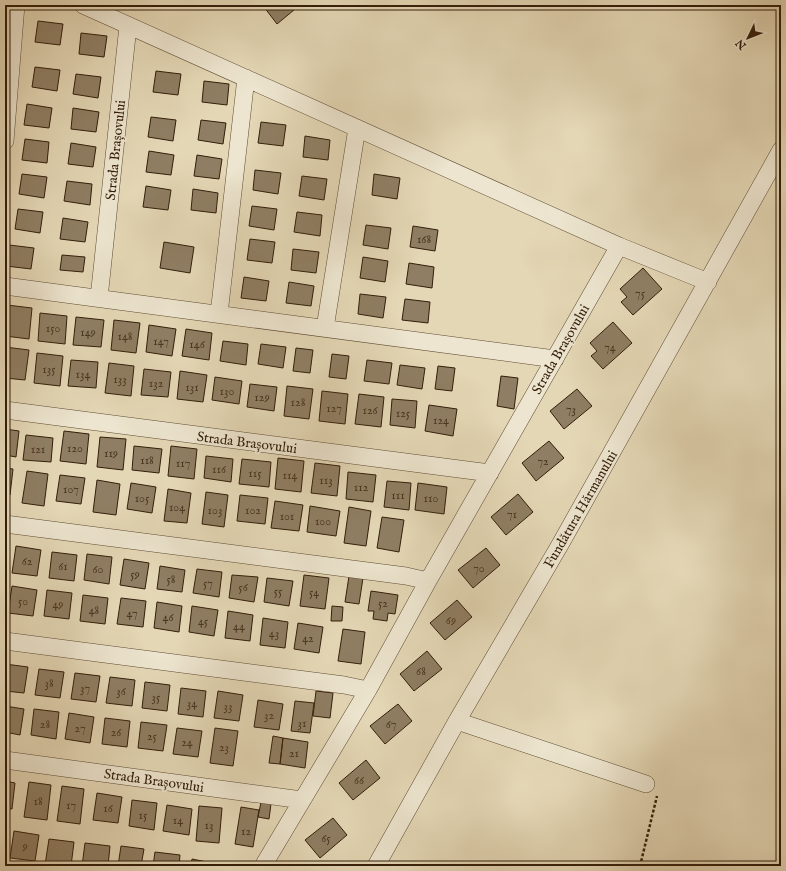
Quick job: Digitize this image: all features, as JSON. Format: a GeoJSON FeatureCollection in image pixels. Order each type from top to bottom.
{"type":"FeatureCollection","features":[{"type":"Feature","properties":{"kind":"street"},"geometry":{"type":"LineString","coordinates":[[5,141],[16,5]]}},
{"type":"Feature","properties":{"kind":"street"},"geometry":{"type":"LineString","coordinates":[[83,5],[619,246],[708,282]]}},
{"type":"Feature","properties":{"kind":"street","name":"Strada Brașovului"},"geometry":{"type":"LineString","coordinates":[[99,298],[128,26]]}},
{"type":"Feature","properties":{"kind":"street"},"geometry":{"type":"LineString","coordinates":[[219,314],[246,78]]}},
{"type":"Feature","properties":{"kind":"street"},"geometry":{"type":"LineString","coordinates":[[325,328],[357,128]]}},
{"type":"Feature","properties":{"kind":"street","name":"Fundătura Hărmanului"},"geometry":{"type":"LineString","coordinates":[[376,866],[457,722],[561,543],[781,150]]}},
{"type":"Feature","properties":{"kind":"street","name":"Strada Brașovului"},"geometry":{"type":"LineString","coordinates":[[263,866],[368,690],[428,580],[619,246]]}},
{"type":"Feature","properties":{"kind":"street"},"geometry":{"type":"LineString","coordinates":[[5,286],[555,359]]}},
{"type":"Feature","properties":{"kind":"street","name":"Strada Brașovului"},"geometry":{"type":"LineString","coordinates":[[5,410],[490,473]]}},
{"type":"Feature","properties":{"kind":"street"},"geometry":{"type":"LineString","coordinates":[[5,524],[428,580]]}},
{"type":"Feature","properties":{"kind":"street"},"geometry":{"type":"LineString","coordinates":[[5,641],[336,684],[368,690]]}},
{"type":"Feature","properties":{"kind":"street"},"geometry":{"type":"LineString","coordinates":[[457,722],[646,784]]}},
{"type":"Feature","properties":{"kind":"street","name":"Strada Brașovului"},"geometry":{"type":"LineString","coordinates":[[5,760],[302,800]]}},
{"type":"Feature","properties":{"kind":"path"},"geometry":{"type":"LineString","coordinates":[[640,866],[659,790],[646,784]]}},
{"type":"Feature","properties":{"kind":"building"},"geometry":{"type":"Polygon","coordinates":[[[267,5],[300,5],[277,24],[264,7],[267,5]]]}},
{"type":"Feature","properties":{"kind":"building"},"geometry":{"type":"Polygon","coordinates":[[[38,21],[63,24],[60,45],[35,42],[38,21]]]}},
{"type":"Feature","properties":{"kind":"building"},"geometry":{"type":"Polygon","coordinates":[[[81,33],[107,36],[104,57],[79,54],[81,33]]]}},
{"type":"Feature","properties":{"kind":"building"},"geometry":{"type":"Polygon","coordinates":[[[35,67],[60,70],[57,91],[32,87],[35,67]]]}},
{"type":"Feature","properties":{"kind":"building"},"geometry":{"type":"Polygon","coordinates":[[[156,71],[181,74],[178,95],[153,92],[156,71]]]}},
{"type":"Feature","properties":{"kind":"building"},"geometry":{"type":"Polygon","coordinates":[[[76,74],[101,77],[98,98],[73,94],[76,74]]]}},
{"type":"Feature","properties":{"kind":"building"},"geometry":{"type":"Polygon","coordinates":[[[204,81],[229,84],[227,105],[202,102],[204,81]]]}},
{"type":"Feature","properties":{"kind":"building"},"geometry":{"type":"Polygon","coordinates":[[[27,104],[52,108],[49,128],[24,125],[27,104]]]}},
{"type":"Feature","properties":{"kind":"building"},"geometry":{"type":"Polygon","coordinates":[[[73,108],[99,112],[96,132],[71,129],[73,108]]]}},
{"type":"Feature","properties":{"kind":"building"},"geometry":{"type":"Polygon","coordinates":[[[151,117],[176,120],[173,141],[148,137],[151,117]]]}},
{"type":"Feature","properties":{"kind":"building"},"geometry":{"type":"Polygon","coordinates":[[[201,120],[226,123],[223,144],[198,140],[201,120]]]}},
{"type":"Feature","properties":{"kind":"building"},"geometry":{"type":"Polygon","coordinates":[[[261,122],[286,125],[283,146],[258,143],[261,122]]]}},
{"type":"Feature","properties":{"kind":"building"},"geometry":{"type":"Polygon","coordinates":[[[305,136],[330,140],[328,160],[303,157],[305,136]]]}},
{"type":"Feature","properties":{"kind":"building"},"geometry":{"type":"Polygon","coordinates":[[[25,139],[49,142],[47,163],[22,160],[25,139]]]}},
{"type":"Feature","properties":{"kind":"building"},"geometry":{"type":"Polygon","coordinates":[[[71,143],[96,147],[93,167],[68,164],[71,143]]]}},
{"type":"Feature","properties":{"kind":"building"},"geometry":{"type":"Polygon","coordinates":[[[149,151],[174,155],[171,175],[146,172],[149,151]]]}},
{"type":"Feature","properties":{"kind":"building"},"geometry":{"type":"Polygon","coordinates":[[[197,155],[222,159],[219,179],[194,176],[197,155]]]}},
{"type":"Feature","properties":{"kind":"building"},"geometry":{"type":"Polygon","coordinates":[[[255,170],[281,173],[278,194],[253,190],[255,170]]]}},
{"type":"Feature","properties":{"kind":"building"},"geometry":{"type":"Polygon","coordinates":[[[22,174],[47,177],[44,198],[19,194],[22,174]]]}},
{"type":"Feature","properties":{"kind":"building"},"geometry":{"type":"Polygon","coordinates":[[[374,174],[400,178],[397,199],[372,195],[374,174]]]}},
{"type":"Feature","properties":{"kind":"building"},"geometry":{"type":"Polygon","coordinates":[[[302,176],[327,179],[324,200],[299,196],[302,176]]]}},
{"type":"Feature","properties":{"kind":"building"},"geometry":{"type":"Polygon","coordinates":[[[67,181],[92,184],[90,205],[64,201],[67,181]]]}},
{"type":"Feature","properties":{"kind":"building"},"geometry":{"type":"Polygon","coordinates":[[[146,186],[171,190],[168,210],[143,207],[146,186]]]}},
{"type":"Feature","properties":{"kind":"building"},"geometry":{"type":"Polygon","coordinates":[[[193,189],[218,193],[216,213],[191,210],[193,189]]]}},
{"type":"Feature","properties":{"kind":"building"},"geometry":{"type":"Polygon","coordinates":[[[252,206],[277,209],[274,230],[249,226],[252,206]]]}},
{"type":"Feature","properties":{"kind":"building"},"geometry":{"type":"Polygon","coordinates":[[[18,209],[43,212],[40,233],[15,229],[18,209]]]}},
{"type":"Feature","properties":{"kind":"building"},"geometry":{"type":"Polygon","coordinates":[[[297,212],[322,215],[320,236],[294,232],[297,212]]]}},
{"type":"Feature","properties":{"kind":"building"},"geometry":{"type":"Polygon","coordinates":[[[63,218],[88,222],[85,242],[60,239],[63,218]]]}},
{"type":"Feature","properties":{"kind":"building"},"geometry":{"type":"Polygon","coordinates":[[[366,225],[391,228],[388,249],[363,245],[366,225]]]}},
{"type":"Feature","properties":{"kind":"building"},"geometry":{"type":"Polygon","coordinates":[[[413,226],[438,230],[435,251],[410,247],[413,226]]]}},
{"type":"Feature","properties":{"kind":"building"},"geometry":{"type":"Polygon","coordinates":[[[250,239],[275,242],[272,263],[247,260],[250,239]]]}},
{"type":"Feature","properties":{"kind":"building"},"geometry":{"type":"Polygon","coordinates":[[[164,242],[194,247],[190,273],[160,268],[164,242]]]}},
{"type":"Feature","properties":{"kind":"building"},"geometry":{"type":"Polygon","coordinates":[[[9,245],[34,248],[31,269],[6,266],[9,245]]]}},
{"type":"Feature","properties":{"kind":"building"},"geometry":{"type":"Polygon","coordinates":[[[293,249],[319,252],[316,273],[291,270],[293,249]]]}},
{"type":"Feature","properties":{"kind":"building"},"geometry":{"type":"Polygon","coordinates":[[[62,255],[85,257],[83,272],[60,270],[62,255]]]}},
{"type":"Feature","properties":{"kind":"building"},"geometry":{"type":"Polygon","coordinates":[[[363,257],[388,261],[385,282],[360,278],[363,257]]]}},
{"type":"Feature","properties":{"kind":"building"},"geometry":{"type":"Polygon","coordinates":[[[409,263],[434,267],[432,288],[406,284],[409,263]]]}},
{"type":"Feature","properties":{"kind":"building"},"geometry":{"type":"Polygon","coordinates":[[[643,268],[662,289],[633,315],[621,302],[627,297],[620,289],[643,268]]]}},
{"type":"Feature","properties":{"kind":"building"},"geometry":{"type":"Polygon","coordinates":[[[244,277],[269,281],[266,301],[241,298],[244,277]]]}},
{"type":"Feature","properties":{"kind":"building"},"geometry":{"type":"Polygon","coordinates":[[[289,282],[314,286],[311,306],[286,303],[289,282]]]}},
{"type":"Feature","properties":{"kind":"building"},"geometry":{"type":"Polygon","coordinates":[[[360,294],[386,297],[383,318],[358,314],[360,294]]]}},
{"type":"Feature","properties":{"kind":"building"},"geometry":{"type":"Polygon","coordinates":[[[405,299],[430,302],[428,323],[402,320],[405,299]]]}},
{"type":"Feature","properties":{"kind":"building"},"geometry":{"type":"Polygon","coordinates":[[[7,305],[32,308],[29,339],[5,336],[7,305]]]}},
{"type":"Feature","properties":{"kind":"building"},"geometry":{"type":"Polygon","coordinates":[[[40,313],[67,316],[65,344],[38,341],[40,313]]]}},
{"type":"Feature","properties":{"kind":"building"},"geometry":{"type":"Polygon","coordinates":[[[76,317],[104,320],[101,347],[73,345],[76,317]]]}},
{"type":"Feature","properties":{"kind":"building"},"geometry":{"type":"Polygon","coordinates":[[[114,320],[140,323],[136,353],[111,350],[114,320]]]}},
{"type":"Feature","properties":{"kind":"building"},"geometry":{"type":"Polygon","coordinates":[[[613,322],[632,343],[603,369],[591,356],[597,351],[590,343],[613,322]]]}},
{"type":"Feature","properties":{"kind":"building"},"geometry":{"type":"Polygon","coordinates":[[[149,325],[176,329],[172,356],[146,352],[149,325]]]}},
{"type":"Feature","properties":{"kind":"building"},"geometry":{"type":"Polygon","coordinates":[[[186,329],[212,333],[209,360],[182,356],[186,329]]]}},
{"type":"Feature","properties":{"kind":"building"},"geometry":{"type":"Polygon","coordinates":[[[223,341],[248,344],[246,365],[220,361],[223,341]]]}},
{"type":"Feature","properties":{"kind":"building"},"geometry":{"type":"Polygon","coordinates":[[[261,344],[286,347],[283,368],[258,364],[261,344]]]}},
{"type":"Feature","properties":{"kind":"building"},"geometry":{"type":"Polygon","coordinates":[[[5,347],[29,350],[25,380],[5,378],[5,347]]]}},
{"type":"Feature","properties":{"kind":"building"},"geometry":{"type":"Polygon","coordinates":[[[296,348],[313,350],[310,373],[293,371],[296,348]]]}},
{"type":"Feature","properties":{"kind":"building"},"geometry":{"type":"Polygon","coordinates":[[[37,353],[63,356],[60,386],[34,383],[37,353]]]}},
{"type":"Feature","properties":{"kind":"building"},"geometry":{"type":"Polygon","coordinates":[[[332,354],[349,356],[346,379],[329,377],[332,354]]]}},
{"type":"Feature","properties":{"kind":"building"},"geometry":{"type":"Polygon","coordinates":[[[71,360],[98,362],[96,388],[68,386],[71,360]]]}},
{"type":"Feature","properties":{"kind":"building"},"geometry":{"type":"Polygon","coordinates":[[[367,360],[392,363],[389,384],[364,381],[367,360]]]}},
{"type":"Feature","properties":{"kind":"building"},"geometry":{"type":"Polygon","coordinates":[[[109,363],[134,366],[131,396],[105,393],[109,363]]]}},
{"type":"Feature","properties":{"kind":"building"},"geometry":{"type":"Polygon","coordinates":[[[400,365],[425,368],[422,389],[397,385],[400,365]]]}},
{"type":"Feature","properties":{"kind":"building"},"geometry":{"type":"Polygon","coordinates":[[[438,366],[455,368],[452,391],[435,389],[438,366]]]}},
{"type":"Feature","properties":{"kind":"building"},"geometry":{"type":"Polygon","coordinates":[[[144,369],[171,372],[168,397],[141,395],[144,369]]]}},
{"type":"Feature","properties":{"kind":"building"},"geometry":{"type":"Polygon","coordinates":[[[180,371],[207,375],[203,402],[177,399],[180,371]]]}},
{"type":"Feature","properties":{"kind":"building"},"geometry":{"type":"Polygon","coordinates":[[[501,376],[518,378],[514,409],[497,406],[501,376]]]}},
{"type":"Feature","properties":{"kind":"building"},"geometry":{"type":"Polygon","coordinates":[[[215,377],[242,381],[239,404],[212,400],[215,377]]]}},
{"type":"Feature","properties":{"kind":"building"},"geometry":{"type":"Polygon","coordinates":[[[250,384],[277,387],[274,411],[247,407],[250,384]]]}},
{"type":"Feature","properties":{"kind":"building"},"geometry":{"type":"Polygon","coordinates":[[[287,386],[313,389],[309,419],[284,416],[287,386]]]}},
{"type":"Feature","properties":{"kind":"building"},"geometry":{"type":"Polygon","coordinates":[[[577,389],[592,406],[564,429],[550,411],[577,389]]]}},
{"type":"Feature","properties":{"kind":"building"},"geometry":{"type":"Polygon","coordinates":[[[322,391],[348,394],[345,424],[319,421],[322,391]]]}},
{"type":"Feature","properties":{"kind":"building"},"geometry":{"type":"Polygon","coordinates":[[[359,394],[384,397],[381,427],[355,424],[359,394]]]}},
{"type":"Feature","properties":{"kind":"building"},"geometry":{"type":"Polygon","coordinates":[[[392,399],[417,401],[415,428],[390,425],[392,399]]]}},
{"type":"Feature","properties":{"kind":"building"},"geometry":{"type":"Polygon","coordinates":[[[429,405],[457,409],[453,436],[425,431],[429,405]]]}},
{"type":"Feature","properties":{"kind":"building"},"geometry":{"type":"Polygon","coordinates":[[[5,429],[19,431],[16,457],[5,455],[5,429]]]}},
{"type":"Feature","properties":{"kind":"building"},"geometry":{"type":"Polygon","coordinates":[[[64,431],[89,434],[86,464],[60,461],[64,431]]]}},
{"type":"Feature","properties":{"kind":"building"},"geometry":{"type":"Polygon","coordinates":[[[26,435],[53,438],[51,462],[23,460],[26,435]]]}},
{"type":"Feature","properties":{"kind":"building"},"geometry":{"type":"Polygon","coordinates":[[[100,437],[126,439],[123,470],[97,467],[100,437]]]}},
{"type":"Feature","properties":{"kind":"building"},"geometry":{"type":"Polygon","coordinates":[[[549,441],[564,458],[536,481],[522,463],[549,441]]]}},
{"type":"Feature","properties":{"kind":"building"},"geometry":{"type":"Polygon","coordinates":[[[134,446],[162,449],[159,473],[132,470],[134,446]]]}},
{"type":"Feature","properties":{"kind":"building"},"geometry":{"type":"Polygon","coordinates":[[[171,446],[197,449],[194,479],[168,476],[171,446]]]}},
{"type":"Feature","properties":{"kind":"building"},"geometry":{"type":"Polygon","coordinates":[[[206,456],[233,459],[231,482],[204,478],[206,456]]]}},
{"type":"Feature","properties":{"kind":"building"},"geometry":{"type":"Polygon","coordinates":[[[278,458],[304,461],[301,492],[275,489],[278,458]]]}},
{"type":"Feature","properties":{"kind":"building"},"geometry":{"type":"Polygon","coordinates":[[[242,459],[271,462],[269,487],[239,484],[242,459]]]}},
{"type":"Feature","properties":{"kind":"building"},"geometry":{"type":"Polygon","coordinates":[[[315,463],[340,466],[337,496],[311,493],[315,463]]]}},
{"type":"Feature","properties":{"kind":"building"},"geometry":{"type":"Polygon","coordinates":[[[5,468],[13,469],[10,495],[5,495],[5,468]]]}},
{"type":"Feature","properties":{"kind":"building"},"geometry":{"type":"Polygon","coordinates":[[[27,471],[48,474],[44,506],[22,503],[27,471]]]}},
{"type":"Feature","properties":{"kind":"building"},"geometry":{"type":"Polygon","coordinates":[[[348,472],[376,475],[373,502],[346,499],[348,472]]]}},
{"type":"Feature","properties":{"kind":"building"},"geometry":{"type":"Polygon","coordinates":[[[60,475],[85,478],[81,504],[56,501],[60,475]]]}},
{"type":"Feature","properties":{"kind":"building"},"geometry":{"type":"Polygon","coordinates":[[[97,480],[120,484],[116,515],[93,512],[97,480]]]}},
{"type":"Feature","properties":{"kind":"building"},"geometry":{"type":"Polygon","coordinates":[[[387,481],[411,483],[409,510],[384,507],[387,481]]]}},
{"type":"Feature","properties":{"kind":"building"},"geometry":{"type":"Polygon","coordinates":[[[131,483],[156,487],[152,513],[127,509],[131,483]]]}},
{"type":"Feature","properties":{"kind":"building"},"geometry":{"type":"Polygon","coordinates":[[[418,483],[447,487],[444,514],[415,510],[418,483]]]}},
{"type":"Feature","properties":{"kind":"building"},"geometry":{"type":"Polygon","coordinates":[[[168,489],[191,493],[187,523],[164,521],[168,489]]]}},
{"type":"Feature","properties":{"kind":"building"},"geometry":{"type":"Polygon","coordinates":[[[206,492],[228,495],[224,527],[202,524],[206,492]]]}},
{"type":"Feature","properties":{"kind":"building"},"geometry":{"type":"Polygon","coordinates":[[[518,494],[533,512],[506,535],[491,517],[518,494]]]}},
{"type":"Feature","properties":{"kind":"building"},"geometry":{"type":"Polygon","coordinates":[[[240,495],[268,498],[265,524],[237,521],[240,495]]]}},
{"type":"Feature","properties":{"kind":"building"},"geometry":{"type":"Polygon","coordinates":[[[275,501],[303,505],[299,531],[271,528],[275,501]]]}},
{"type":"Feature","properties":{"kind":"building"},"geometry":{"type":"Polygon","coordinates":[[[310,506],[340,511],[336,536],[307,532],[310,506]]]}},
{"type":"Feature","properties":{"kind":"building"},"geometry":{"type":"Polygon","coordinates":[[[349,507],[371,511],[366,546],[344,543],[349,507]]]}},
{"type":"Feature","properties":{"kind":"building"},"geometry":{"type":"Polygon","coordinates":[[[382,517],[404,520],[399,552],[377,548],[382,517]]]}},
{"type":"Feature","properties":{"kind":"building"},"geometry":{"type":"Polygon","coordinates":[[[16,546],[41,550],[37,576],[12,573],[16,546]]]}},
{"type":"Feature","properties":{"kind":"building"},"geometry":{"type":"Polygon","coordinates":[[[486,548],[500,565],[473,588],[458,570],[486,548]]]}},
{"type":"Feature","properties":{"kind":"building"},"geometry":{"type":"Polygon","coordinates":[[[52,552],[77,555],[74,581],[49,578],[52,552]]]}},
{"type":"Feature","properties":{"kind":"building"},"geometry":{"type":"Polygon","coordinates":[[[87,554],[112,557],[109,584],[84,580],[87,554]]]}},
{"type":"Feature","properties":{"kind":"building"},"geometry":{"type":"Polygon","coordinates":[[[124,559],[149,563],[145,589],[120,585],[124,559]]]}},
{"type":"Feature","properties":{"kind":"building"},"geometry":{"type":"Polygon","coordinates":[[[160,566],[185,570],[182,592],[157,589],[160,566]]]}},
{"type":"Feature","properties":{"kind":"building"},"geometry":{"type":"Polygon","coordinates":[[[197,569],[222,572],[219,597],[193,593],[197,569]]]}},
{"type":"Feature","properties":{"kind":"building"},"geometry":{"type":"Polygon","coordinates":[[[232,575],[258,577],[254,602],[229,598],[232,575]]]}},
{"type":"Feature","properties":{"kind":"building"},"geometry":{"type":"Polygon","coordinates":[[[304,575],[329,578],[325,609],[300,606],[304,575]]]}},
{"type":"Feature","properties":{"kind":"building"},"geometry":{"type":"Polygon","coordinates":[[[349,576],[363,578],[359,604],[345,602],[349,576]]]}},
{"type":"Feature","properties":{"kind":"building"},"geometry":{"type":"Polygon","coordinates":[[[267,578],[293,581],[289,606],[264,602],[267,578]]]}},
{"type":"Feature","properties":{"kind":"building"},"geometry":{"type":"Polygon","coordinates":[[[12,586],[37,590],[33,616],[8,613],[12,586]]]}},
{"type":"Feature","properties":{"kind":"building"},"geometry":{"type":"Polygon","coordinates":[[[47,590],[72,593],[69,619],[44,616],[47,590]]]}},
{"type":"Feature","properties":{"kind":"building"},"geometry":{"type":"Polygon","coordinates":[[[371,591],[398,595],[395,614],[388,613],[387,621],[373,619],[374,611],[368,611],[371,591]]]}},
{"type":"Feature","properties":{"kind":"building"},"geometry":{"type":"Polygon","coordinates":[[[83,595],[108,598],[105,624],[80,621],[83,595]]]}},
{"type":"Feature","properties":{"kind":"building"},"geometry":{"type":"Polygon","coordinates":[[[121,598],[146,601],[143,627],[117,624],[121,598]]]}},
{"type":"Feature","properties":{"kind":"building"},"geometry":{"type":"Polygon","coordinates":[[[457,600],[472,617],[445,640],[430,623],[457,600]]]}},
{"type":"Feature","properties":{"kind":"building"},"geometry":{"type":"Polygon","coordinates":[[[157,602],[182,606],[179,632],[154,628],[157,602]]]}},
{"type":"Feature","properties":{"kind":"building"},"geometry":{"type":"Polygon","coordinates":[[[192,606],[218,610],[214,636],[189,632],[192,606]]]}},
{"type":"Feature","properties":{"kind":"building"},"geometry":{"type":"Polygon","coordinates":[[[332,606],[343,607],[342,621],[331,621],[332,606]]]}},
{"type":"Feature","properties":{"kind":"building"},"geometry":{"type":"Polygon","coordinates":[[[228,611],[253,615],[250,641],[225,638],[228,611]]]}},
{"type":"Feature","properties":{"kind":"building"},"geometry":{"type":"Polygon","coordinates":[[[263,618],[288,622],[285,648],[260,645],[263,618]]]}},
{"type":"Feature","properties":{"kind":"building"},"geometry":{"type":"Polygon","coordinates":[[[298,623],[323,627],[319,653],[294,649],[298,623]]]}},
{"type":"Feature","properties":{"kind":"building"},"geometry":{"type":"Polygon","coordinates":[[[343,629],[365,632],[361,664],[338,661],[343,629]]]}},
{"type":"Feature","properties":{"kind":"building"},"geometry":{"type":"Polygon","coordinates":[[[427,651],[442,669],[414,691],[400,674],[427,651]]]}},
{"type":"Feature","properties":{"kind":"building"},"geometry":{"type":"Polygon","coordinates":[[[5,664],[28,667],[24,693],[5,691],[5,664]]]}},
{"type":"Feature","properties":{"kind":"building"},"geometry":{"type":"Polygon","coordinates":[[[39,669],[64,672],[60,698],[35,695],[39,669]]]}},
{"type":"Feature","properties":{"kind":"building"},"geometry":{"type":"Polygon","coordinates":[[[75,673],[100,676],[96,702],[71,699],[75,673]]]}},
{"type":"Feature","properties":{"kind":"building"},"geometry":{"type":"Polygon","coordinates":[[[110,677],[135,680],[132,706],[106,703],[110,677]]]}},
{"type":"Feature","properties":{"kind":"building"},"geometry":{"type":"Polygon","coordinates":[[[145,682],[170,685],[167,711],[142,708],[145,682]]]}},
{"type":"Feature","properties":{"kind":"building"},"geometry":{"type":"Polygon","coordinates":[[[181,688],[206,691],[203,717],[178,714],[181,688]]]}},
{"type":"Feature","properties":{"kind":"building"},"geometry":{"type":"Polygon","coordinates":[[[218,691],[243,695],[239,721],[214,718],[218,691]]]}},
{"type":"Feature","properties":{"kind":"building"},"geometry":{"type":"Polygon","coordinates":[[[316,691],[333,693],[330,718],[313,716],[316,691]]]}},
{"type":"Feature","properties":{"kind":"building"},"geometry":{"type":"Polygon","coordinates":[[[258,700],[283,704],[279,730],[254,727],[258,700]]]}},
{"type":"Feature","properties":{"kind":"building"},"geometry":{"type":"Polygon","coordinates":[[[295,701],[314,703],[310,733],[291,731],[295,701]]]}},
{"type":"Feature","properties":{"kind":"building"},"geometry":{"type":"Polygon","coordinates":[[[398,704],[412,721],[385,744],[370,726],[398,704]]]}},
{"type":"Feature","properties":{"kind":"building"},"geometry":{"type":"Polygon","coordinates":[[[5,706],[24,709],[20,735],[5,732],[5,706]]]}},
{"type":"Feature","properties":{"kind":"building"},"geometry":{"type":"Polygon","coordinates":[[[34,709],[59,712],[56,739],[31,735],[34,709]]]}},
{"type":"Feature","properties":{"kind":"building"},"geometry":{"type":"Polygon","coordinates":[[[69,713],[94,717],[90,743],[65,739],[69,713]]]}},
{"type":"Feature","properties":{"kind":"building"},"geometry":{"type":"Polygon","coordinates":[[[105,718],[130,721],[127,747],[102,744],[105,718]]]}},
{"type":"Feature","properties":{"kind":"building"},"geometry":{"type":"Polygon","coordinates":[[[141,722],[167,725],[163,751],[138,748],[141,722]]]}},
{"type":"Feature","properties":{"kind":"building"},"geometry":{"type":"Polygon","coordinates":[[[177,728],[202,731],[198,757],[173,754],[177,728]]]}},
{"type":"Feature","properties":{"kind":"building"},"geometry":{"type":"Polygon","coordinates":[[[215,728],[238,731],[233,766],[210,763],[215,728]]]}},
{"type":"Feature","properties":{"kind":"building"},"geometry":{"type":"Polygon","coordinates":[[[273,736],[283,738],[280,764],[269,763],[273,736]]]}},
{"type":"Feature","properties":{"kind":"building"},"geometry":{"type":"Polygon","coordinates":[[[283,738],[308,742],[305,768],[280,764],[283,738]]]}},
{"type":"Feature","properties":{"kind":"building"},"geometry":{"type":"Polygon","coordinates":[[[366,760],[380,778],[353,800],[339,783],[366,760]]]}},
{"type":"Feature","properties":{"kind":"building"},"geometry":{"type":"Polygon","coordinates":[[[5,781],[15,783],[12,809],[5,808],[5,781]]]}},
{"type":"Feature","properties":{"kind":"building"},"geometry":{"type":"Polygon","coordinates":[[[29,782],[51,785],[47,820],[24,817],[29,782]]]}},
{"type":"Feature","properties":{"kind":"building"},"geometry":{"type":"Polygon","coordinates":[[[62,786],[84,789],[80,824],[57,821],[62,786]]]}},
{"type":"Feature","properties":{"kind":"building"},"geometry":{"type":"Polygon","coordinates":[[[97,793],[122,797],[118,823],[93,820],[97,793]]]}},
{"type":"Feature","properties":{"kind":"building"},"geometry":{"type":"Polygon","coordinates":[[[132,800],[157,803],[154,830],[129,826],[132,800]]]}},
{"type":"Feature","properties":{"kind":"building"},"geometry":{"type":"Polygon","coordinates":[[[261,802],[271,804],[269,819],[258,817],[261,802]]]}},
{"type":"Feature","properties":{"kind":"building"},"geometry":{"type":"Polygon","coordinates":[[[167,805],[192,809],[189,835],[163,831],[167,805]]]}},
{"type":"Feature","properties":{"kind":"building"},"geometry":{"type":"Polygon","coordinates":[[[199,806],[222,808],[219,843],[196,841],[199,806]]]}},
{"type":"Feature","properties":{"kind":"building"},"geometry":{"type":"Polygon","coordinates":[[[241,807],[259,810],[253,847],[235,844],[241,807]]]}},
{"type":"Feature","properties":{"kind":"building"},"geometry":{"type":"Polygon","coordinates":[[[333,818],[347,835],[320,858],[305,840],[333,818]]]}},
{"type":"Feature","properties":{"kind":"building"},"geometry":{"type":"Polygon","coordinates":[[[14,831],[39,835],[35,861],[10,858],[14,831]]]}},
{"type":"Feature","properties":{"kind":"building"},"geometry":{"type":"Polygon","coordinates":[[[49,839],[74,842],[71,866],[45,865],[49,839]]]}},
{"type":"Feature","properties":{"kind":"building"},"geometry":{"type":"Polygon","coordinates":[[[85,843],[110,846],[108,866],[82,866],[85,843]]]}},
{"type":"Feature","properties":{"kind":"building"},"geometry":{"type":"Polygon","coordinates":[[[121,846],[144,849],[141,866],[118,866],[121,846]]]}},
{"type":"Feature","properties":{"kind":"building"},"geometry":{"type":"Polygon","coordinates":[[[155,852],[180,855],[179,866],[153,866],[155,852]]]}},
{"type":"Feature","properties":{"kind":"building"},"geometry":{"type":"Polygon","coordinates":[[[192,859],[227,866],[191,866],[192,859]]]}}]}
